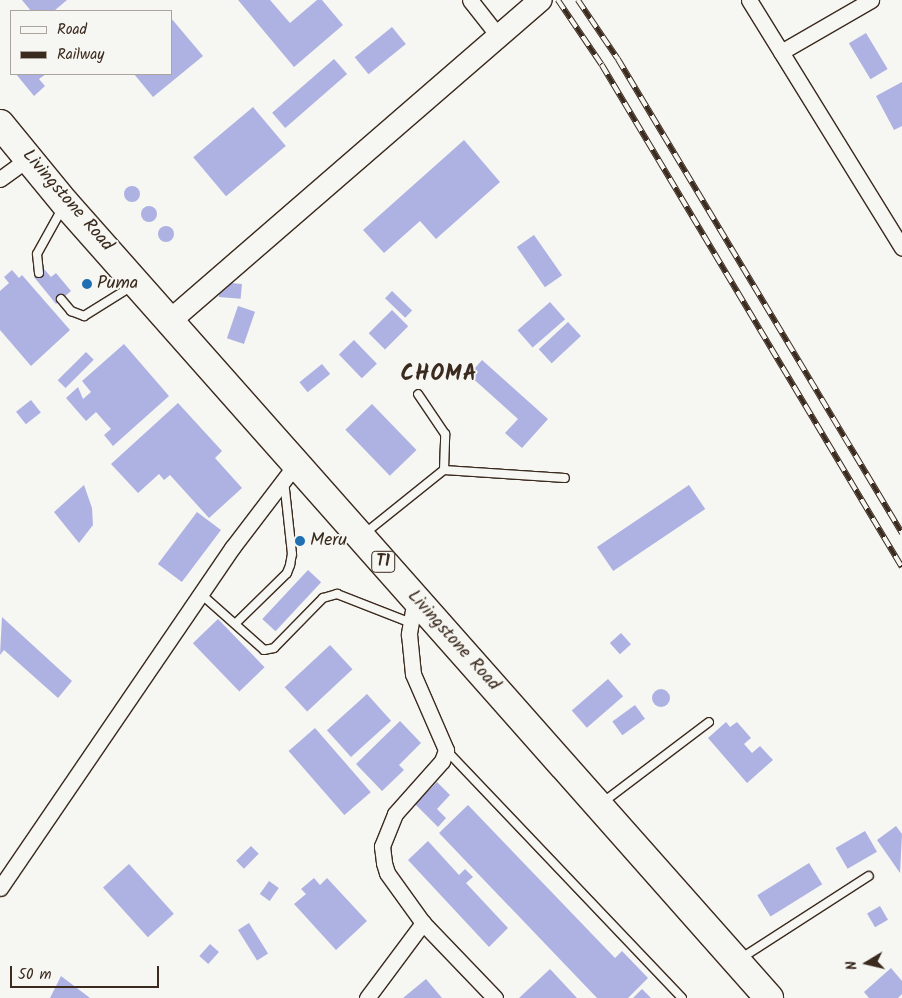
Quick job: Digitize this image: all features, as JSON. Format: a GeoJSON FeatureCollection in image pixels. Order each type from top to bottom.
{"type":"FeatureCollection","features":[{"type":"Feature","properties":{"kind":"highway","name":"Livingstone Road"},"geometry":{"type":"LineString","coordinates":[[0,124],[66,202],[171,320],[290,471],[360,536],[413,611],[598,805],[769,998]]}},
{"type":"Feature","properties":{"kind":"street"},"geometry":{"type":"LineString","coordinates":[[470,0],[499,37]]}},
{"type":"Feature","properties":{"kind":"street"},"geometry":{"type":"LineString","coordinates":[[171,320],[499,37],[539,0]]}},
{"type":"Feature","properties":{"kind":"street"},"geometry":{"type":"LineString","coordinates":[[749,0],[902,248]]}},
{"type":"Feature","properties":{"kind":"street"},"geometry":{"type":"LineString","coordinates":[[781,52],[871,0]]}},
{"type":"Feature","properties":{"kind":"street"},"geometry":{"type":"LineString","coordinates":[[0,180],[29,158]]}},
{"type":"Feature","properties":{"kind":"street"},"geometry":{"type":"LineString","coordinates":[[0,888],[201,594],[290,471]]}},
{"type":"Feature","properties":{"kind":"street"},"geometry":{"type":"LineString","coordinates":[[413,611],[408,648],[412,674],[446,750],[442,762],[395,814],[382,846],[387,873],[423,923],[495,998]]}},
{"type":"Feature","properties":{"kind":"street"},"geometry":{"type":"LineString","coordinates":[[367,998],[423,923]]}},
{"type":"Feature","properties":{"kind":"lane"},"geometry":{"type":"LineString","coordinates":[[39,273],[37,254],[66,202]]}},
{"type":"Feature","properties":{"kind":"lane"},"geometry":{"type":"LineString","coordinates":[[61,299],[71,311],[84,316],[138,283]]}},
{"type":"Feature","properties":{"kind":"lane"},"geometry":{"type":"LineString","coordinates":[[418,394],[445,434],[444,470]]}},
{"type":"Feature","properties":{"kind":"lane"},"geometry":{"type":"LineString","coordinates":[[360,536],[444,470],[565,478]]}},
{"type":"Feature","properties":{"kind":"lane"},"geometry":{"type":"LineString","coordinates":[[236,623],[287,573],[290,565],[292,554],[290,471]]}},
{"type":"Feature","properties":{"kind":"lane"},"geometry":{"type":"LineString","coordinates":[[201,594],[236,623],[264,650],[270,650],[323,598],[337,594],[413,611]]}},
{"type":"Feature","properties":{"kind":"lane"},"geometry":{"type":"LineString","coordinates":[[598,805],[709,722]]}},
{"type":"Feature","properties":{"kind":"lane"},"geometry":{"type":"LineString","coordinates":[[446,750],[682,998]]}},
{"type":"Feature","properties":{"kind":"lane"},"geometry":{"type":"LineString","coordinates":[[736,962],[869,876]]}},
{"type":"Feature","properties":{"kind":"building"},"geometry":{"type":"Polygon","coordinates":[[[22,0],[67,0],[55,10],[30,10],[22,0]]]}},
{"type":"Feature","properties":{"kind":"building"},"geometry":{"type":"Polygon","coordinates":[[[238,0],[270,0],[290,23],[317,0],[322,0],[343,25],[294,67],[238,0]]]}},
{"type":"Feature","properties":{"kind":"building"},"geometry":{"type":"Polygon","coordinates":[[[172,19],[203,56],[153,97],[135,75],[172,75],[172,19]]]}},
{"type":"Feature","properties":{"kind":"building"},"geometry":{"type":"Polygon","coordinates":[[[392,27],[406,44],[369,74],[355,57],[392,27]]]}},
{"type":"Feature","properties":{"kind":"building"},"geometry":{"type":"Polygon","coordinates":[[[866,33],[888,69],[870,79],[849,43],[866,33]]]}},
{"type":"Feature","properties":{"kind":"building"},"geometry":{"type":"Polygon","coordinates":[[[334,59],[347,74],[285,128],[272,113],[334,59]]]}},
{"type":"Feature","properties":{"kind":"building"},"geometry":{"type":"Polygon","coordinates":[[[17,75],[45,75],[39,79],[45,86],[34,96],[17,75]]]}},
{"type":"Feature","properties":{"kind":"building"},"geometry":{"type":"Polygon","coordinates":[[[902,82],[902,126],[894,130],[876,96],[902,82]]]}},
{"type":"Feature","properties":{"kind":"building"},"geometry":{"type":"Polygon","coordinates":[[[253,107],[286,146],[226,196],[193,157],[253,107]]]}},
{"type":"Feature","properties":{"kind":"building"},"geometry":{"type":"Polygon","coordinates":[[[464,140],[500,182],[436,239],[420,221],[384,253],[363,230],[464,140]]]}},
{"type":"Feature","properties":{"kind":"building"},"geometry":{"type":"Polygon","coordinates":[[[129,186],[135,186],[140,191],[138,200],[129,202],[124,197],[124,191],[129,186]]]}},
{"type":"Feature","properties":{"kind":"building"},"geometry":{"type":"Polygon","coordinates":[[[149,206],[155,208],[157,214],[155,220],[149,222],[143,220],[141,214],[143,208],[149,206]]]}},
{"type":"Feature","properties":{"kind":"building"},"geometry":{"type":"Polygon","coordinates":[[[163,226],[169,226],[174,231],[172,240],[163,242],[158,237],[158,231],[163,226]]]}},
{"type":"Feature","properties":{"kind":"building"},"geometry":{"type":"Polygon","coordinates":[[[534,235],[562,275],[545,287],[517,247],[534,235]]]}},
{"type":"Feature","properties":{"kind":"building"},"geometry":{"type":"Polygon","coordinates":[[[44,269],[51,277],[56,273],[71,291],[56,304],[34,277],[44,269]]]}},
{"type":"Feature","properties":{"kind":"building"},"geometry":{"type":"Polygon","coordinates":[[[12,270],[19,278],[22,275],[70,330],[31,366],[0,330],[0,291],[9,283],[4,277],[12,270]]]}},
{"type":"Feature","properties":{"kind":"building"},"geometry":{"type":"Polygon","coordinates":[[[220,282],[242,284],[241,299],[219,297],[220,282]]]}},
{"type":"Feature","properties":{"kind":"building"},"geometry":{"type":"Polygon","coordinates":[[[392,291],[412,310],[405,318],[385,298],[392,291]]]}},
{"type":"Feature","properties":{"kind":"building"},"geometry":{"type":"Polygon","coordinates":[[[550,302],[565,319],[533,348],[518,330],[550,302]]]}},
{"type":"Feature","properties":{"kind":"building"},"geometry":{"type":"Polygon","coordinates":[[[238,306],[255,312],[244,344],[227,338],[238,306]]]}},
{"type":"Feature","properties":{"kind":"building"},"geometry":{"type":"Polygon","coordinates":[[[392,310],[408,326],[385,350],[369,333],[392,310]]]}},
{"type":"Feature","properties":{"kind":"building"},"geometry":{"type":"Polygon","coordinates":[[[568,322],[581,336],[552,363],[539,349],[568,322]]]}},
{"type":"Feature","properties":{"kind":"building"},"geometry":{"type":"Polygon","coordinates":[[[354,340],[377,364],[362,378],[339,355],[354,340]]]}},
{"type":"Feature","properties":{"kind":"building"},"geometry":{"type":"Polygon","coordinates":[[[124,344],[169,396],[113,446],[104,435],[111,429],[96,412],[86,421],[66,398],[78,387],[83,399],[91,392],[82,381],[124,344]]]}},
{"type":"Feature","properties":{"kind":"building"},"geometry":{"type":"Polygon","coordinates":[[[86,352],[94,360],[65,388],[58,380],[86,352]]]}},
{"type":"Feature","properties":{"kind":"building"},"geometry":{"type":"Polygon","coordinates":[[[482,360],[548,419],[522,448],[505,433],[518,419],[469,375],[482,360]]]}},
{"type":"Feature","properties":{"kind":"building"},"geometry":{"type":"Polygon","coordinates":[[[322,364],[330,374],[308,392],[299,382],[322,364]]]}},
{"type":"Feature","properties":{"kind":"building"},"geometry":{"type":"Polygon","coordinates":[[[31,400],[41,413],[26,424],[16,412],[31,400]]]}},
{"type":"Feature","properties":{"kind":"building"},"geometry":{"type":"Polygon","coordinates":[[[178,403],[222,451],[215,458],[242,488],[209,518],[170,475],[164,480],[159,474],[138,493],[111,464],[178,403]]]}},
{"type":"Feature","properties":{"kind":"building"},"geometry":{"type":"Polygon","coordinates":[[[372,404],[416,450],[390,476],[345,430],[372,404]]]}},
{"type":"Feature","properties":{"kind":"building"},"geometry":{"type":"Polygon","coordinates":[[[84,485],[92,508],[93,525],[79,543],[54,512],[84,485]]]}},
{"type":"Feature","properties":{"kind":"building"},"geometry":{"type":"Polygon","coordinates":[[[689,485],[705,509],[613,571],[597,547],[689,485]]]}},
{"type":"Feature","properties":{"kind":"building"},"geometry":{"type":"Polygon","coordinates":[[[197,512],[221,530],[182,582],[158,564],[197,512]]]}},
{"type":"Feature","properties":{"kind":"building"},"geometry":{"type":"Polygon","coordinates":[[[308,570],[321,582],[275,631],[262,619],[308,570]]]}},
{"type":"Feature","properties":{"kind":"building"},"geometry":{"type":"Polygon","coordinates":[[[2,617],[72,681],[58,698],[4,650],[0,655],[2,617]]]}},
{"type":"Feature","properties":{"kind":"building"},"geometry":{"type":"Polygon","coordinates":[[[218,619],[265,667],[239,692],[193,643],[218,619]]]}},
{"type":"Feature","properties":{"kind":"building"},"geometry":{"type":"Polygon","coordinates":[[[621,633],[631,644],[620,654],[610,643],[621,633]]]}},
{"type":"Feature","properties":{"kind":"building"},"geometry":{"type":"Polygon","coordinates":[[[330,645],[353,669],[307,711],[285,687],[330,645]]]}},
{"type":"Feature","properties":{"kind":"building"},"geometry":{"type":"Polygon","coordinates":[[[608,679],[623,696],[587,728],[572,710],[608,679]]]}},
{"type":"Feature","properties":{"kind":"building"},"geometry":{"type":"Polygon","coordinates":[[[661,689],[667,692],[670,698],[667,704],[661,707],[655,704],[652,698],[655,692],[661,689]]]}},
{"type":"Feature","properties":{"kind":"building"},"geometry":{"type":"Polygon","coordinates":[[[367,694],[391,721],[351,757],[327,730],[367,694]]]}},
{"type":"Feature","properties":{"kind":"building"},"geometry":{"type":"Polygon","coordinates":[[[635,705],[645,719],[622,735],[612,721],[635,705]]]}},
{"type":"Feature","properties":{"kind":"building"},"geometry":{"type":"Polygon","coordinates":[[[400,721],[421,743],[399,765],[404,770],[382,791],[356,764],[400,721]]]}},
{"type":"Feature","properties":{"kind":"building"},"geometry":{"type":"Polygon","coordinates":[[[726,722],[730,727],[737,722],[751,738],[744,744],[752,753],[760,746],[773,760],[747,783],[708,738],[726,722]]]}},
{"type":"Feature","properties":{"kind":"building"},"geometry":{"type":"Polygon","coordinates":[[[315,728],[371,792],[344,815],[289,751],[315,728]]]}},
{"type":"Feature","properties":{"kind":"building"},"geometry":{"type":"Polygon","coordinates":[[[437,782],[450,795],[437,809],[446,818],[438,827],[415,804],[437,782]]]}},
{"type":"Feature","properties":{"kind":"building"},"geometry":{"type":"Polygon","coordinates":[[[468,805],[615,958],[622,951],[648,978],[628,998],[597,998],[439,833],[468,805]]]}},
{"type":"Feature","properties":{"kind":"building"},"geometry":{"type":"Polygon","coordinates":[[[896,826],[902,834],[900,873],[877,840],[896,826]]]}},
{"type":"Feature","properties":{"kind":"building"},"geometry":{"type":"Polygon","coordinates":[[[865,831],[877,852],[848,869],[836,848],[865,831]]]}},
{"type":"Feature","properties":{"kind":"building"},"geometry":{"type":"Polygon","coordinates":[[[428,841],[459,875],[465,869],[473,877],[466,883],[508,928],[489,947],[408,860],[428,841]]]}},
{"type":"Feature","properties":{"kind":"building"},"geometry":{"type":"Polygon","coordinates":[[[251,846],[259,854],[244,869],[236,861],[251,846]]]}},
{"type":"Feature","properties":{"kind":"building"},"geometry":{"type":"Polygon","coordinates":[[[809,863],[822,884],[771,917],[757,895],[809,863]]]}},
{"type":"Feature","properties":{"kind":"building"},"geometry":{"type":"Polygon","coordinates":[[[129,864],[174,914],[148,937],[103,887],[129,864]]]}},
{"type":"Feature","properties":{"kind":"building"},"geometry":{"type":"Polygon","coordinates":[[[314,878],[320,885],[327,878],[367,921],[336,950],[294,904],[306,894],[301,889],[314,878]]]}},
{"type":"Feature","properties":{"kind":"building"},"geometry":{"type":"Polygon","coordinates":[[[269,881],[279,888],[270,901],[260,894],[269,881]]]}},
{"type":"Feature","properties":{"kind":"building"},"geometry":{"type":"Polygon","coordinates":[[[880,906],[888,920],[875,927],[867,914],[880,906]]]}},
{"type":"Feature","properties":{"kind":"building"},"geometry":{"type":"Polygon","coordinates":[[[249,923],[268,954],[257,960],[238,930],[249,923]]]}},
{"type":"Feature","properties":{"kind":"building"},"geometry":{"type":"Polygon","coordinates":[[[210,944],[219,952],[208,964],[199,956],[210,944]]]}},
{"type":"Feature","properties":{"kind":"building"},"geometry":{"type":"Polygon","coordinates":[[[891,968],[902,981],[902,994],[898,998],[869,998],[864,992],[891,968]]]}},
{"type":"Feature","properties":{"kind":"building"},"geometry":{"type":"Polygon","coordinates":[[[550,969],[577,998],[519,998],[550,969]]]}},
{"type":"Feature","properties":{"kind":"building"},"geometry":{"type":"Polygon","coordinates":[[[61,976],[90,998],[50,998],[61,976]]]}},
{"type":"Feature","properties":{"kind":"building"},"geometry":{"type":"Polygon","coordinates":[[[426,979],[442,998],[403,998],[426,979]]]}},
{"type":"Feature","properties":{"kind":"building"},"geometry":{"type":"Polygon","coordinates":[[[642,989],[651,998],[633,998],[642,989]]]}},
{"type":"Feature","properties":{"kind":"railway"},"geometry":{"type":"LineString","coordinates":[[558,0],[602,65],[902,567]]}},
{"type":"Feature","properties":{"kind":"railway"},"geometry":{"type":"LineString","coordinates":[[578,0],[618,59],[902,533]]}},
{"type":"Feature","properties":{"kind":"place","name":"Puma"},"geometry":{"type":"Point","coordinates":[87,284]}},
{"type":"Feature","properties":{"kind":"place","name":"Meru"},"geometry":{"type":"Point","coordinates":[300,541]}},
{"type":"Feature","properties":{"kind":"district","name":"CHOMA"},"geometry":{"type":"Point","coordinates":[439,375]}}]}
